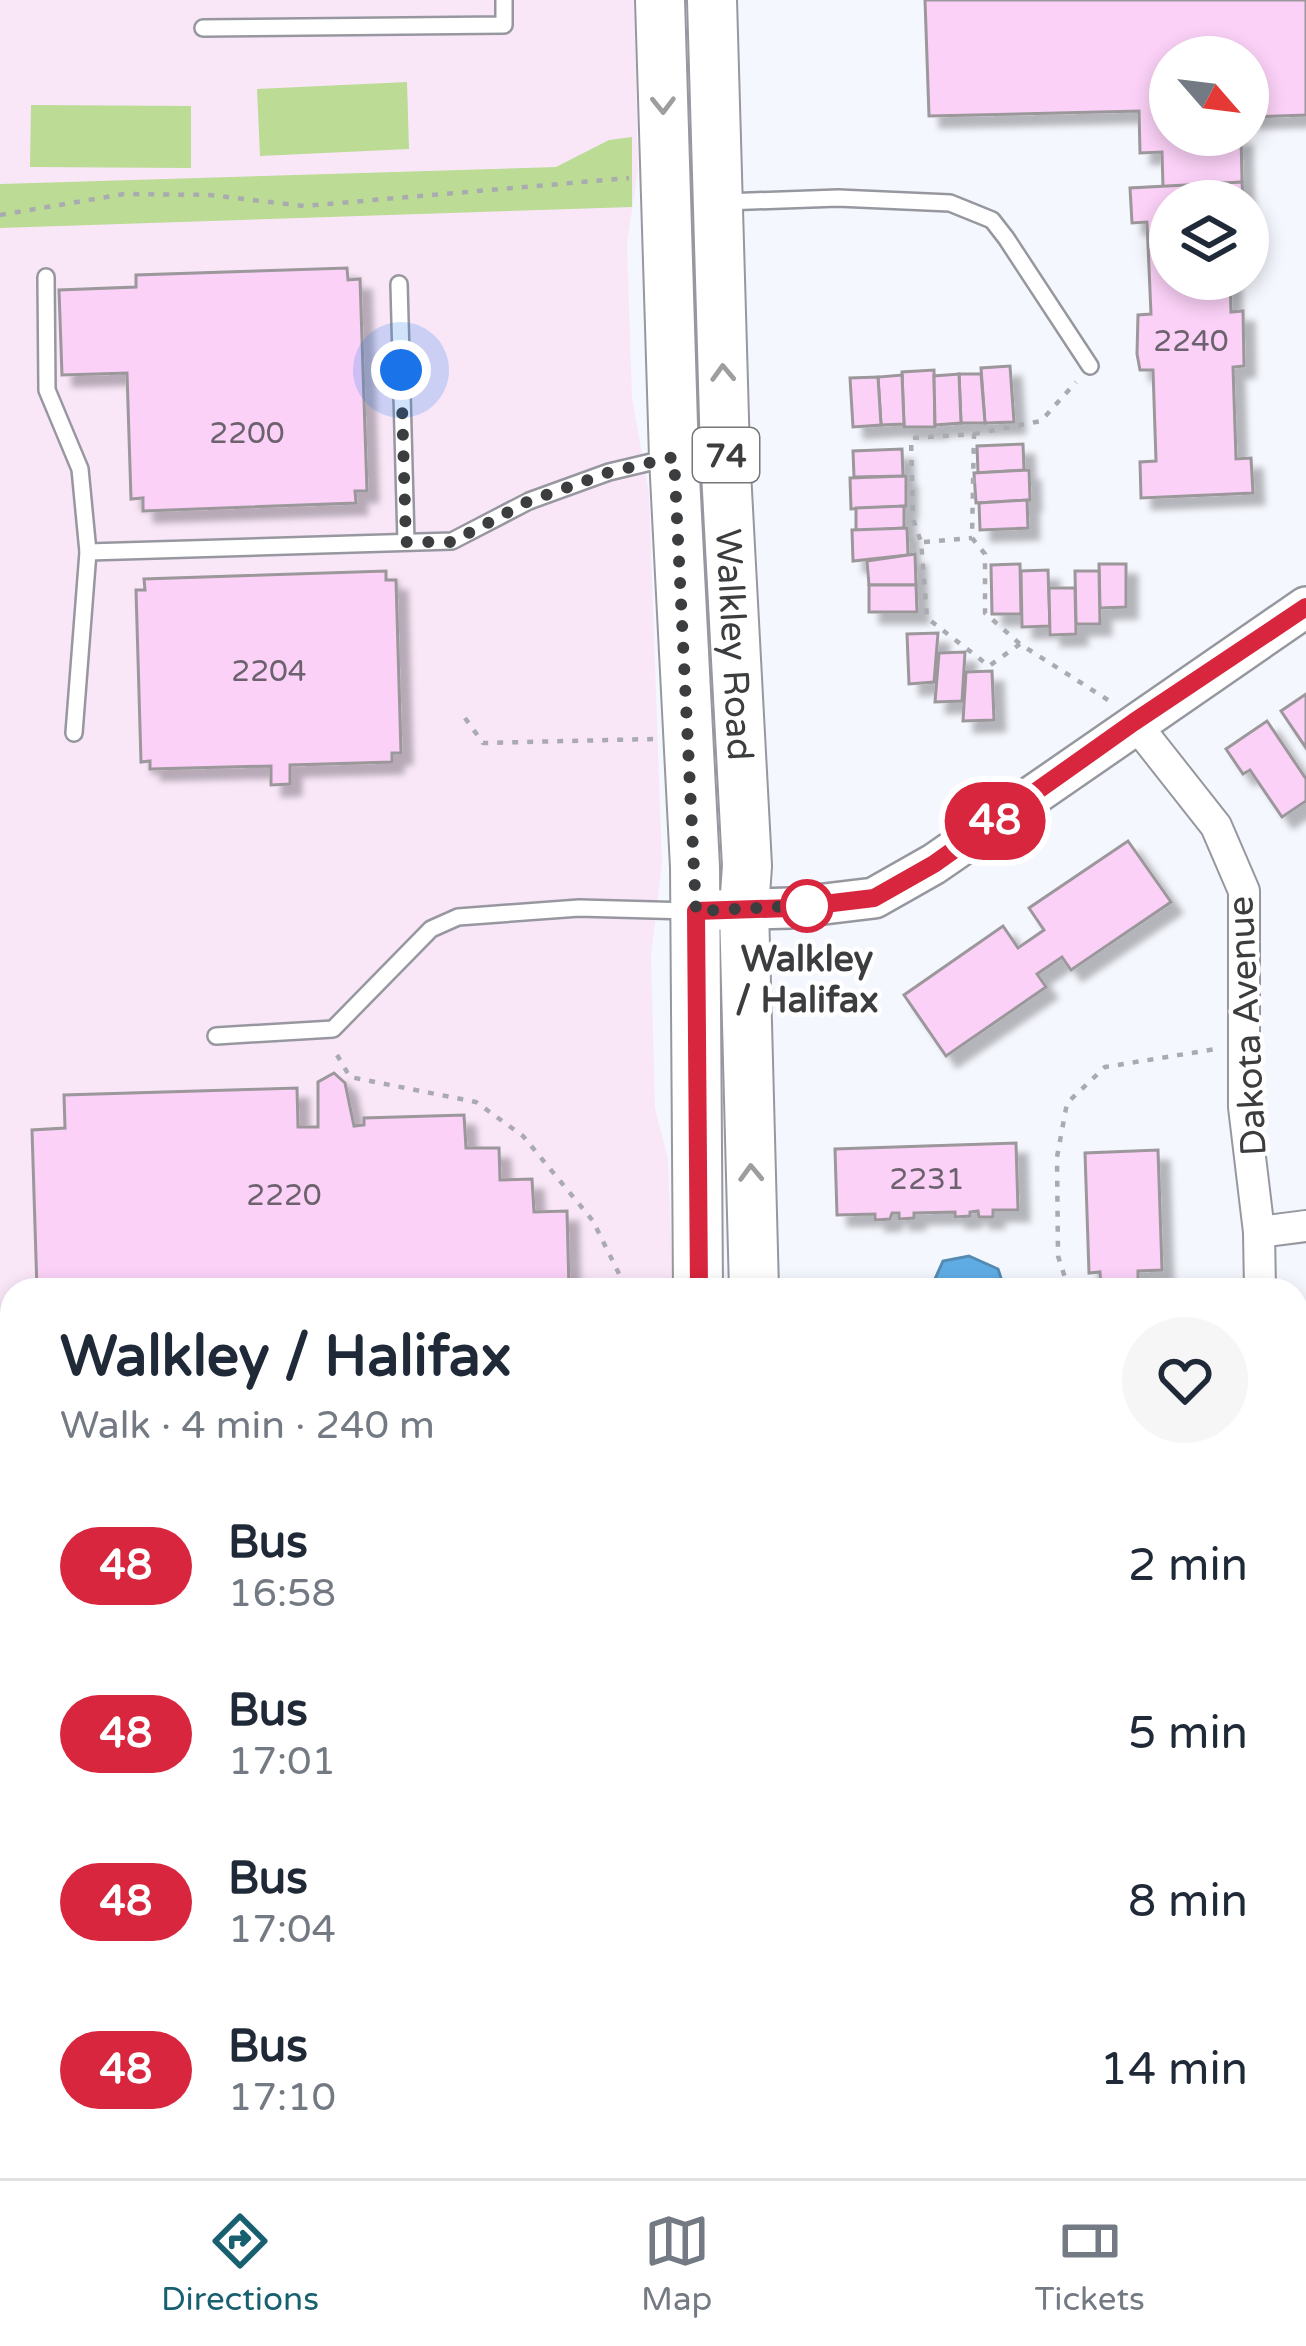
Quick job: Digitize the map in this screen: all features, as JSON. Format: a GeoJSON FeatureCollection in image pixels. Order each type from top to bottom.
{"type":"FeatureCollection","features":[{"type":"Feature","properties":{"kind":"main road","name":"Walkley Road"},"geometry":{"type":"LineString","coordinates":[[660,0],[674,457],[696,911],[698,1278]]}},
{"type":"Feature","properties":{"kind":"main road","name":"Walkley Road"},"geometry":{"type":"LineString","coordinates":[[712,0],[725,454],[747,866],[743,909],[754,1278]]}},
{"type":"Feature","properties":{"kind":"main road"},"geometry":{"type":"LineString","coordinates":[[665,193],[718,202]]}},
{"type":"Feature","properties":{"kind":"main road"},"geometry":{"type":"LineString","coordinates":[[674,457],[725,454]]}},
{"type":"Feature","properties":{"kind":"street"},"geometry":{"type":"LineString","coordinates":[[696,911],[874,898],[934,864],[1123,712],[1306,608]]}},
{"type":"Feature","properties":{"kind":"street","name":"Dakota Avenue"},"geometry":{"type":"LineString","coordinates":[[1123,712],[1216,826],[1244,891],[1244,1107],[1260,1278]]}},
{"type":"Feature","properties":{"kind":"street"},"geometry":{"type":"LineString","coordinates":[[1259,1232],[1306,1226]]}},
{"type":"Feature","properties":{"kind":"lane"},"geometry":{"type":"LineString","coordinates":[[203,28],[504,25],[504,0]]}},
{"type":"Feature","properties":{"kind":"lane"},"geometry":{"type":"LineString","coordinates":[[718,202],[838,198],[950,203],[973,211],[992,220],[1006,238],[1090,366]]}},
{"type":"Feature","properties":{"kind":"lane"},"geometry":{"type":"LineString","coordinates":[[46,278],[47,390],[80,469],[88,552],[74,733]]}},
{"type":"Feature","properties":{"kind":"lane"},"geometry":{"type":"LineString","coordinates":[[399,284],[406,542]]}},
{"type":"Feature","properties":{"kind":"lane"},"geometry":{"type":"LineString","coordinates":[[88,552],[452,542],[529,501],[610,472],[674,457]]}},
{"type":"Feature","properties":{"kind":"lane"},"geometry":{"type":"LineString","coordinates":[[216,1036],[334,1029],[431,929],[458,917],[578,908],[696,911]]}},
{"type":"Feature","properties":{"kind":"path"},"geometry":{"type":"LineString","coordinates":[[0,215],[124,194],[210,194],[304,206],[416,199],[524,185],[665,193]]}},
{"type":"Feature","properties":{"kind":"path"},"geometry":{"type":"LineString","coordinates":[[1020,644],[988,666],[927,619],[921,542],[913,519],[911,438],[974,434],[1041,421],[1090,366]]}},
{"type":"Feature","properties":{"kind":"path"},"geometry":{"type":"LineString","coordinates":[[974,434],[972,538],[985,554],[985,613],[1020,644],[1123,712]]}},
{"type":"Feature","properties":{"kind":"path"},"geometry":{"type":"LineString","coordinates":[[921,542],[972,538]]}},
{"type":"Feature","properties":{"kind":"path"},"geometry":{"type":"LineString","coordinates":[[465,718],[483,743],[664,739]]}},
{"type":"Feature","properties":{"kind":"path"},"geometry":{"type":"LineString","coordinates":[[1065,1278],[1058,1256],[1057,1157],[1066,1103],[1106,1067],[1244,1046]]}},
{"type":"Feature","properties":{"kind":"path"},"geometry":{"type":"LineString","coordinates":[[337,1055],[350,1077],[476,1102],[523,1136],[593,1221],[621,1278]]}},
{"type":"Feature","properties":{"kind":"shaded area"},"geometry":{"type":"Polygon","coordinates":[[[0,0],[634,0],[638,169],[627,244],[632,398],[649,493],[662,863],[651,955],[655,1108],[668,1159],[673,1278],[0,1278],[0,0]]]}},
{"type":"Feature","properties":{"kind":"green space"},"geometry":{"type":"Polygon","coordinates":[[[407,82],[409,149],[260,156],[257,89],[407,82]]]}},
{"type":"Feature","properties":{"kind":"green space"},"geometry":{"type":"Polygon","coordinates":[[[31,105],[191,106],[191,168],[30,167],[31,105]]]}},
{"type":"Feature","properties":{"kind":"green space"},"geometry":{"type":"Polygon","coordinates":[[[632,137],[632,207],[0,228],[0,184],[556,167],[609,140],[632,137]]]}},
{"type":"Feature","properties":{"kind":"water"},"geometry":{"type":"Polygon","coordinates":[[[969,1256],[998,1269],[1001,1278],[935,1278],[943,1261],[969,1256]]]}},
{"type":"Feature","properties":{"kind":"building"},"geometry":{"type":"Polygon","coordinates":[[[925,0],[1306,0],[1306,115],[1269,116],[1269,36],[1149,36],[1149,153],[1140,153],[1139,111],[929,116],[925,0]]]}},
{"type":"Feature","properties":{"kind":"building"},"geometry":{"type":"Polygon","coordinates":[[[1162,156],[1241,156],[1242,180],[1163,180],[1162,156]]]}},
{"type":"Feature","properties":{"kind":"building"},"geometry":{"type":"Polygon","coordinates":[[[1149,187],[1149,268],[1147,222],[1132,223],[1130,188],[1149,187]]]}},
{"type":"Feature","properties":{"kind":"building"},"geometry":{"type":"Polygon","coordinates":[[[347,268],[348,280],[360,279],[367,491],[355,491],[356,503],[143,511],[143,498],[131,499],[127,373],[62,375],[59,290],[136,287],[136,275],[347,268]]]}},
{"type":"Feature","properties":{"kind":"building"},"geometry":{"type":"Polygon","coordinates":[[[1150,300],[1231,300],[1231,312],[1243,311],[1244,366],[1233,367],[1236,459],[1251,458],[1253,493],[1141,498],[1140,462],[1156,461],[1153,370],[1140,370],[1137,354],[1138,315],[1151,314],[1150,300]]]}},
{"type":"Feature","properties":{"kind":"building"},"geometry":{"type":"Polygon","coordinates":[[[1010,366],[1014,422],[985,423],[981,368],[1010,366]]]}},
{"type":"Feature","properties":{"kind":"building"},"geometry":{"type":"Polygon","coordinates":[[[934,370],[935,427],[904,427],[902,372],[934,370]]]}},
{"type":"Feature","properties":{"kind":"building"},"geometry":{"type":"Polygon","coordinates":[[[959,374],[981,374],[985,423],[961,423],[959,374]]]}},
{"type":"Feature","properties":{"kind":"building"},"geometry":{"type":"Polygon","coordinates":[[[959,374],[961,423],[935,425],[934,376],[959,374]]]}},
{"type":"Feature","properties":{"kind":"building"},"geometry":{"type":"Polygon","coordinates":[[[902,375],[904,424],[881,425],[878,377],[902,375]]]}},
{"type":"Feature","properties":{"kind":"building"},"geometry":{"type":"Polygon","coordinates":[[[878,377],[881,425],[853,427],[850,378],[878,377]]]}},
{"type":"Feature","properties":{"kind":"building"},"geometry":{"type":"Polygon","coordinates":[[[1023,444],[1024,470],[978,473],[977,446],[1023,444]]]}},
{"type":"Feature","properties":{"kind":"building"},"geometry":{"type":"Polygon","coordinates":[[[902,449],[903,476],[854,477],[853,451],[902,449]]]}},
{"type":"Feature","properties":{"kind":"building"},"geometry":{"type":"Polygon","coordinates":[[[1029,470],[1030,500],[976,503],[974,473],[1029,470]]]}},
{"type":"Feature","properties":{"kind":"building"},"geometry":{"type":"Polygon","coordinates":[[[906,476],[906,506],[851,509],[850,478],[906,476]]]}},
{"type":"Feature","properties":{"kind":"building"},"geometry":{"type":"Polygon","coordinates":[[[1027,500],[1028,528],[980,530],[979,503],[1027,500]]]}},
{"type":"Feature","properties":{"kind":"building"},"geometry":{"type":"Polygon","coordinates":[[[904,506],[904,528],[856,531],[856,508],[904,506]]]}},
{"type":"Feature","properties":{"kind":"building"},"geometry":{"type":"Polygon","coordinates":[[[907,528],[908,555],[853,561],[852,530],[907,528]]]}},
{"type":"Feature","properties":{"kind":"building"},"geometry":{"type":"Polygon","coordinates":[[[915,554],[916,585],[869,585],[867,561],[915,554]]]}},
{"type":"Feature","properties":{"kind":"building"},"geometry":{"type":"Polygon","coordinates":[[[1020,564],[1021,614],[992,614],[991,565],[1020,564]]]}},
{"type":"Feature","properties":{"kind":"building"},"geometry":{"type":"Polygon","coordinates":[[[1099,564],[1126,564],[1126,607],[1100,608],[1099,564]]]}},
{"type":"Feature","properties":{"kind":"building"},"geometry":{"type":"Polygon","coordinates":[[[1048,570],[1050,626],[1022,627],[1021,571],[1048,570]]]}},
{"type":"Feature","properties":{"kind":"building"},"geometry":{"type":"Polygon","coordinates":[[[386,571],[386,580],[396,580],[401,753],[392,753],[392,762],[290,765],[290,784],[271,785],[271,766],[150,769],[150,761],[141,762],[136,590],[145,590],[144,579],[386,571]]]}},
{"type":"Feature","properties":{"kind":"building"},"geometry":{"type":"Polygon","coordinates":[[[1075,571],[1099,571],[1100,624],[1076,624],[1075,571]]]}},
{"type":"Feature","properties":{"kind":"building"},"geometry":{"type":"Polygon","coordinates":[[[869,585],[916,585],[917,612],[869,612],[869,585]]]}},
{"type":"Feature","properties":{"kind":"building"},"geometry":{"type":"Polygon","coordinates":[[[1049,588],[1075,588],[1076,634],[1050,635],[1049,588]]]}},
{"type":"Feature","properties":{"kind":"building"},"geometry":{"type":"Polygon","coordinates":[[[938,633],[934,682],[909,684],[907,634],[938,633]]]}},
{"type":"Feature","properties":{"kind":"building"},"geometry":{"type":"Polygon","coordinates":[[[965,652],[962,701],[935,702],[939,653],[965,652]]]}},
{"type":"Feature","properties":{"kind":"building"},"geometry":{"type":"Polygon","coordinates":[[[992,671],[994,720],[963,721],[966,672],[992,671]]]}},
{"type":"Feature","properties":{"kind":"building"},"geometry":{"type":"Polygon","coordinates":[[[1306,694],[1306,748],[1281,711],[1306,694]]]}},
{"type":"Feature","properties":{"kind":"building"},"geometry":{"type":"Polygon","coordinates":[[[1267,721],[1306,779],[1306,801],[1282,817],[1250,770],[1243,774],[1226,749],[1267,721]]]}},
{"type":"Feature","properties":{"kind":"building"},"geometry":{"type":"Polygon","coordinates":[[[1128,841],[1171,902],[1071,970],[1062,957],[1037,974],[1046,987],[946,1056],[904,995],[1003,926],[1018,948],[1044,930],[1029,908],[1128,841]]]}},
{"type":"Feature","properties":{"kind":"building"},"geometry":{"type":"Polygon","coordinates":[[[334,1073],[345,1083],[354,1126],[364,1125],[364,1118],[464,1115],[466,1148],[499,1148],[500,1180],[532,1179],[534,1212],[567,1211],[569,1278],[37,1278],[32,1130],[65,1128],[64,1095],[297,1088],[298,1127],[318,1127],[318,1082],[334,1073]]]}},
{"type":"Feature","properties":{"kind":"building"},"geometry":{"type":"Polygon","coordinates":[[[1016,1143],[1018,1210],[993,1210],[993,1217],[979,1217],[978,1211],[955,1217],[955,1212],[914,1213],[914,1218],[899,1219],[899,1213],[892,1213],[890,1219],[875,1220],[875,1214],[837,1215],[835,1149],[1016,1143]]]}},
{"type":"Feature","properties":{"kind":"building"},"geometry":{"type":"Polygon","coordinates":[[[1158,1150],[1162,1270],[1138,1271],[1138,1278],[1100,1278],[1100,1272],[1089,1273],[1085,1153],[1158,1150]]]}},
{"type":"Feature","properties":{"kind":"bus line","name":"48"},"geometry":{"type":"LineString","coordinates":[[699,1278],[696,911],[791,908],[874,898],[934,864],[1306,607]]}},
{"type":"Feature","properties":{"kind":"place","name":"Walkley / Halifax"},"geometry":{"type":"Point","coordinates":[807,906]}},
{"type":"Feature","properties":{"kind":"route"},"geometry":{"type":"LineString","coordinates":[[401,370],[406,542],[452,542],[529,501],[610,472],[674,457],[696,911],[815,905],[807,906]]}}]}
